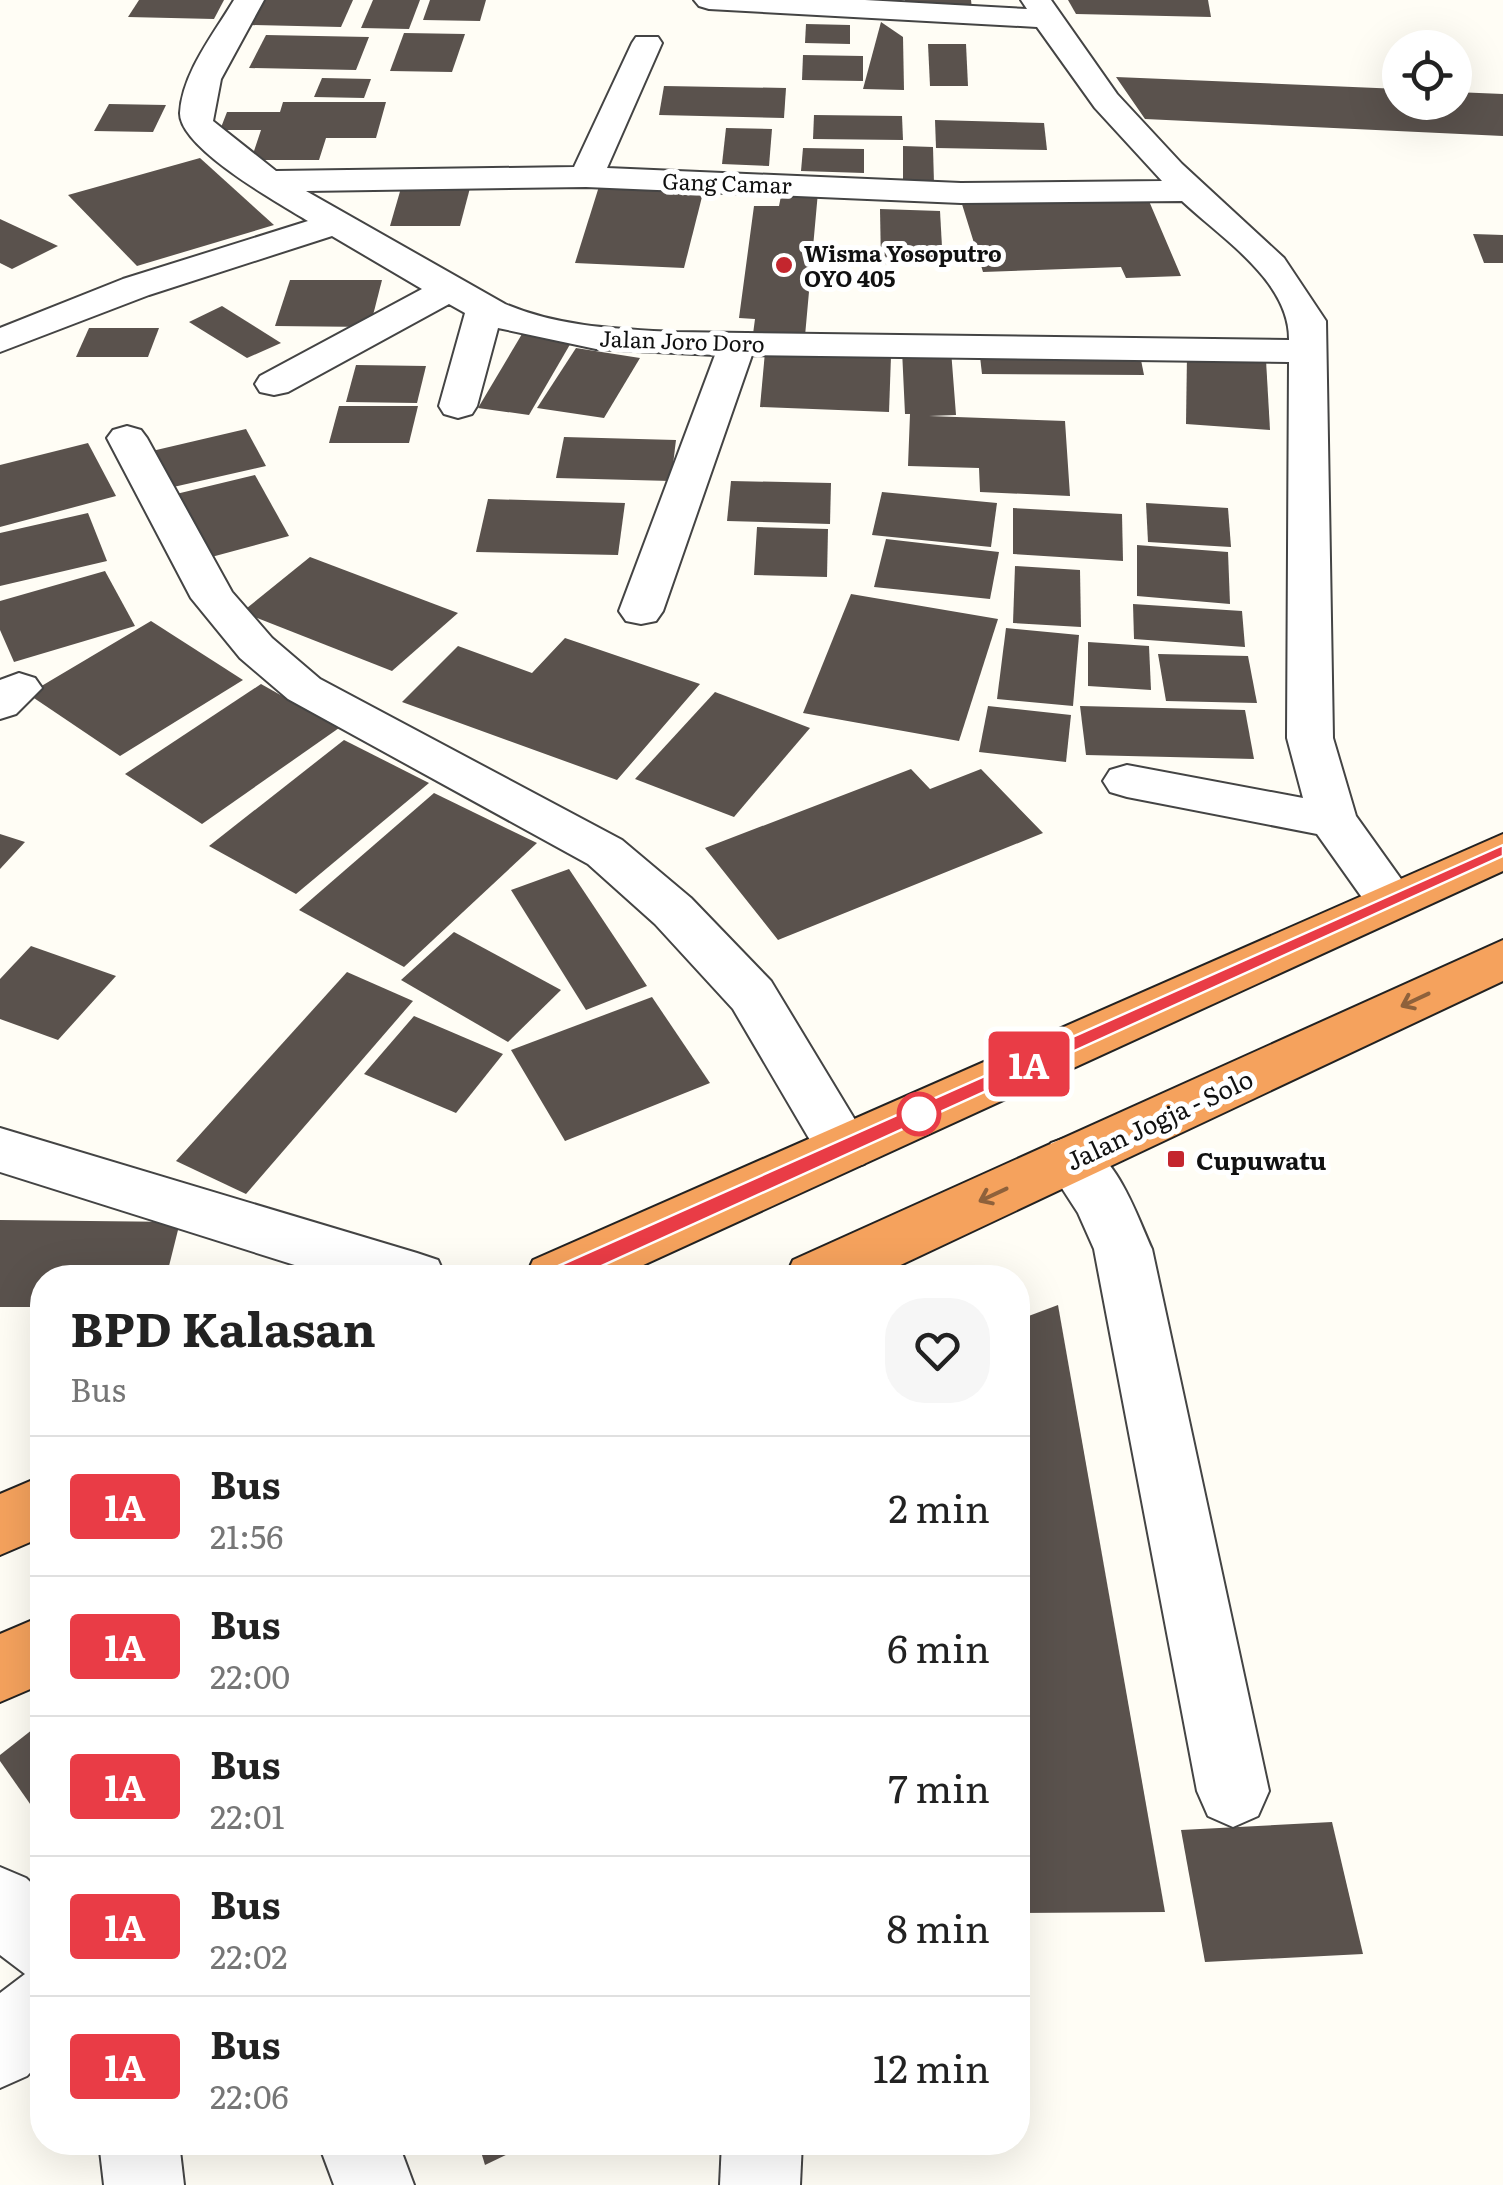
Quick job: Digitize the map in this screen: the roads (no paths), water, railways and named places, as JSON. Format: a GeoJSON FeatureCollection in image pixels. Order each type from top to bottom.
{"type":"FeatureCollection","features":[{"type":"Feature","properties":{"kind":"highway"},"geometry":{"type":"LineString","coordinates":[[583,1265],[1503,851]]}},
{"type":"Feature","properties":{"kind":"highway","name":"Jalan Jogja - Solo"},"geometry":{"type":"LineString","coordinates":[[842,1265],[1503,958]]}},
{"type":"Feature","properties":{"kind":"highway"},"geometry":{"type":"LineString","coordinates":[[0,1526],[30,1512]]}},
{"type":"Feature","properties":{"kind":"highway"},"geometry":{"type":"LineString","coordinates":[[0,1669],[30,1655]]}},
{"type":"Feature","properties":{"kind":"street","name":"Jalan Joro Doro"},"geometry":{"type":"LineString","coordinates":[[248,0],[194,102],[197,126],[212,144],[264,181],[390,256],[515,322],[608,341],[1306,350]]}},
{"type":"Feature","properties":{"kind":"street"},"geometry":{"type":"LineString","coordinates":[[710,0],[1041,9],[1107,100],[1190,192],[1272,264],[1296,295],[1308,321],[1310,738],[1333,820],[1391,900]]}},
{"type":"Feature","properties":{"kind":"street"},"geometry":{"type":"LineString","coordinates":[[586,176],[647,43]]}},
{"type":"Feature","properties":{"kind":"street","name":"Gang Camar"},"geometry":{"type":"LineString","coordinates":[[264,181],[586,176],[961,192],[1190,192]]}},
{"type":"Feature","properties":{"kind":"street"},"geometry":{"type":"LineString","coordinates":[[0,341],[136,287],[338,223]]}},
{"type":"Feature","properties":{"kind":"street"},"geometry":{"type":"LineString","coordinates":[[274,384],[451,288]]}},
{"type":"Feature","properties":{"kind":"street"},"geometry":{"type":"LineString","coordinates":[[458,406],[485,308]]}},
{"type":"Feature","properties":{"kind":"street"},"geometry":{"type":"LineString","coordinates":[[640,611],[738,342]]}},
{"type":"Feature","properties":{"kind":"street"},"geometry":{"type":"LineString","coordinates":[[126,438],[214,598],[256,648],[304,690],[605,852],[674,911],[752,995],[844,1148]]}},
{"type":"Feature","properties":{"kind":"street"},"geometry":{"type":"LineString","coordinates":[[1127,781],[1333,820]]}},
{"type":"Feature","properties":{"kind":"street"},"geometry":{"type":"LineString","coordinates":[[0,1150],[375,1265]]}},
{"type":"Feature","properties":{"kind":"street"},"geometry":{"type":"LineString","coordinates":[[1072,1159],[1102,1200],[1123,1248],[1233,1791]]}},
{"type":"Feature","properties":{"kind":"street"},"geometry":{"type":"LineString","coordinates":[[0,1904],[30,1933]]}},
{"type":"Feature","properties":{"kind":"street"},"geometry":{"type":"LineString","coordinates":[[0,2049],[30,2018]]}},
{"type":"Feature","properties":{"kind":"street"},"geometry":{"type":"LineString","coordinates":[[141,2155],[144,2185]]}},
{"type":"Feature","properties":{"kind":"street"},"geometry":{"type":"LineString","coordinates":[[363,2155],[374,2185]]}},
{"type":"Feature","properties":{"kind":"street"},"geometry":{"type":"LineString","coordinates":[[760,2185],[761,2155]]}},
{"type":"Feature","properties":{"kind":"place","name":"Wisma Yosoputro OYO 405"},"geometry":{"type":"Point","coordinates":[784,265]}},
{"type":"Feature","properties":{"kind":"place","name":"Cupuwatu"},"geometry":{"type":"Point","coordinates":[1176,1159]}}]}
